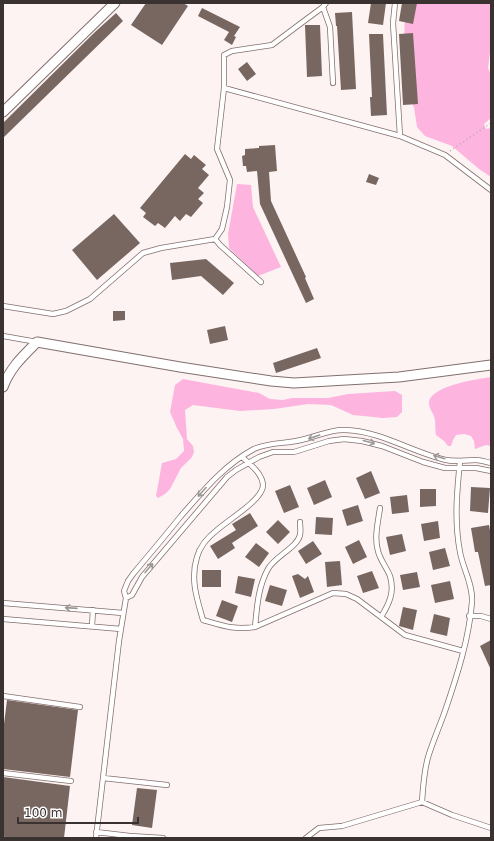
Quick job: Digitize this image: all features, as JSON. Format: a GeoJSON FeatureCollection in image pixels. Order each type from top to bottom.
{"type":"FeatureCollection","features":[{"type":"Feature","properties":{"kind":"street"},"geometry":{"type":"LineString","coordinates":[[3,112],[115,3]]}},
{"type":"Feature","properties":{"kind":"street"},"geometry":{"type":"LineString","coordinates":[[3,387],[7,376],[18,361],[37,342],[180,367],[271,381],[294,383],[399,377],[491,365]]}},
{"type":"Feature","properties":{"kind":"lane"},"geometry":{"type":"LineString","coordinates":[[395,3],[393,23],[400,136]]}},
{"type":"Feature","properties":{"kind":"lane"},"geometry":{"type":"LineString","coordinates":[[3,306],[53,314],[66,310],[90,299],[143,253],[161,248],[215,239],[222,229],[227,207],[230,180],[217,149],[224,88],[224,55],[232,51],[272,45],[324,5],[330,27],[332,83]]}},
{"type":"Feature","properties":{"kind":"lane"},"geometry":{"type":"LineString","coordinates":[[224,88],[400,136],[445,155],[491,190]]}},
{"type":"Feature","properties":{"kind":"lane"},"geometry":{"type":"LineString","coordinates":[[215,239],[261,282]]}},
{"type":"Feature","properties":{"kind":"lane"},"geometry":{"type":"LineString","coordinates":[[3,336],[37,342]]}},
{"type":"Feature","properties":{"kind":"lane"},"geometry":{"type":"LineString","coordinates":[[96,838],[126,598],[124,591],[128,580],[223,470],[254,449],[271,443],[294,442],[327,432],[344,430],[364,432],[384,437],[447,460],[477,460],[491,463]]}},
{"type":"Feature","properties":{"kind":"lane"},"geometry":{"type":"LineString","coordinates":[[126,598],[132,595],[142,577],[227,477],[259,457],[273,452],[294,452],[329,441],[344,439],[362,441],[382,446],[422,462],[445,468],[476,468],[491,471]]}},
{"type":"Feature","properties":{"kind":"lane"},"geometry":{"type":"LineString","coordinates":[[242,457],[260,476],[263,485],[262,493],[254,501],[216,530],[204,542],[197,556],[194,573],[194,586],[203,620],[242,629],[255,626],[333,593],[346,594],[357,598],[405,635],[463,651]]}},
{"type":"Feature","properties":{"kind":"lane"},"geometry":{"type":"LineString","coordinates":[[422,802],[423,782],[429,755],[458,672],[472,602],[471,589],[460,553],[456,529],[460,461]]}},
{"type":"Feature","properties":{"kind":"lane"},"geometry":{"type":"LineString","coordinates":[[380,508],[376,533],[377,551],[390,577],[392,591],[390,603],[381,617]]}},
{"type":"Feature","properties":{"kind":"lane"},"geometry":{"type":"LineString","coordinates":[[255,626],[257,602],[263,579],[269,567],[279,556],[293,546],[300,535],[300,522]]}},
{"type":"Feature","properties":{"kind":"lane"},"geometry":{"type":"LineString","coordinates":[[3,603],[123,613]]}},
{"type":"Feature","properties":{"kind":"lane"},"geometry":{"type":"LineString","coordinates":[[92,626],[93,610]]}},
{"type":"Feature","properties":{"kind":"lane"},"geometry":{"type":"LineString","coordinates":[[470,616],[481,616],[491,619]]}},
{"type":"Feature","properties":{"kind":"lane"},"geometry":{"type":"LineString","coordinates":[[3,619],[121,629]]}},
{"type":"Feature","properties":{"kind":"lane"},"geometry":{"type":"LineString","coordinates":[[3,696],[80,707]]}},
{"type":"Feature","properties":{"kind":"lane"},"geometry":{"type":"LineString","coordinates":[[3,772],[71,781]]}},
{"type":"Feature","properties":{"kind":"lane"},"geometry":{"type":"LineString","coordinates":[[103,778],[167,785]]}},
{"type":"Feature","properties":{"kind":"lane"},"geometry":{"type":"LineString","coordinates":[[306,838],[319,828],[342,826],[422,802],[452,815],[491,828]]}},
{"type":"Feature","properties":{"kind":"lane"},"geometry":{"type":"LineString","coordinates":[[96,832],[163,838]]}},
{"type":"Feature","properties":{"kind":"path"},"geometry":{"type":"LineString","coordinates":[[452,149],[491,123]]}},
{"type":"Feature","properties":{"kind":"shaded area"},"geometry":{"type":"Polygon","coordinates":[[[407,3],[491,3],[491,45],[488,68],[491,75],[491,118],[484,124],[486,129],[491,128],[491,177],[479,169],[452,146],[425,136],[417,127],[414,107],[409,98],[404,39],[407,3]]]}},
{"type":"Feature","properties":{"kind":"shaded area"},"geometry":{"type":"Polygon","coordinates":[[[237,184],[251,185],[253,207],[281,267],[258,276],[229,248],[228,234],[237,184]]]}},
{"type":"Feature","properties":{"kind":"shaded area"},"geometry":{"type":"Polygon","coordinates":[[[491,377],[491,446],[486,445],[475,449],[474,441],[471,436],[464,434],[456,435],[451,446],[448,446],[436,435],[435,418],[429,404],[432,396],[456,384],[491,377]]]}},
{"type":"Feature","properties":{"kind":"shaded area"},"geometry":{"type":"Polygon","coordinates":[[[183,379],[259,393],[270,399],[283,400],[292,398],[328,398],[348,394],[395,391],[402,395],[402,412],[397,417],[383,418],[353,415],[331,405],[308,404],[274,409],[240,411],[193,405],[185,410],[187,439],[193,446],[194,452],[192,457],[181,468],[170,489],[158,498],[156,496],[162,463],[176,459],[184,451],[183,439],[170,412],[175,385],[183,379]]]}},
{"type":"Feature","properties":{"kind":"building"},"geometry":{"type":"Polygon","coordinates":[[[146,3],[183,3],[188,6],[162,45],[131,25],[146,3]]]}},
{"type":"Feature","properties":{"kind":"building"},"geometry":{"type":"Polygon","coordinates":[[[371,3],[386,3],[383,25],[368,23],[371,3]]]}},
{"type":"Feature","properties":{"kind":"building"},"geometry":{"type":"Polygon","coordinates":[[[402,3],[417,3],[413,24],[399,21],[402,3]]]}},
{"type":"Feature","properties":{"kind":"building"},"geometry":{"type":"Polygon","coordinates":[[[202,8],[240,27],[234,36],[236,37],[232,45],[224,40],[229,32],[198,16],[202,8]]]}},
{"type":"Feature","properties":{"kind":"building"},"geometry":{"type":"Polygon","coordinates":[[[352,12],[356,89],[341,90],[335,13],[352,12]]]}},
{"type":"Feature","properties":{"kind":"building"},"geometry":{"type":"Polygon","coordinates":[[[116,13],[123,21],[3,138],[3,123],[116,13]]]}},
{"type":"Feature","properties":{"kind":"building"},"geometry":{"type":"Polygon","coordinates":[[[305,25],[320,25],[322,76],[307,77],[305,25]]]}},
{"type":"Feature","properties":{"kind":"building"},"geometry":{"type":"Polygon","coordinates":[[[413,33],[418,104],[403,105],[399,34],[413,33]]]}},
{"type":"Feature","properties":{"kind":"building"},"geometry":{"type":"Polygon","coordinates":[[[369,34],[383,34],[387,115],[371,116],[370,97],[372,97],[369,34]]]}},
{"type":"Feature","properties":{"kind":"building"},"geometry":{"type":"Polygon","coordinates":[[[247,62],[256,74],[247,81],[238,69],[247,62]]]}},
{"type":"Feature","properties":{"kind":"building"},"geometry":{"type":"Polygon","coordinates":[[[275,145],[277,171],[269,172],[271,201],[306,277],[305,278],[314,299],[306,303],[260,204],[257,171],[247,172],[246,166],[243,166],[242,156],[245,155],[245,149],[275,145]]]}},
{"type":"Feature","properties":{"kind":"building"},"geometry":{"type":"Polygon","coordinates":[[[185,154],[191,159],[194,155],[206,165],[202,169],[209,175],[198,188],[204,193],[198,199],[203,203],[191,217],[186,214],[180,221],[175,216],[165,228],[158,223],[155,226],[143,217],[146,213],[140,208],[185,154]]]}},
{"type":"Feature","properties":{"kind":"building"},"geometry":{"type":"Polygon","coordinates":[[[369,174],[379,178],[376,185],[366,182],[369,174]]]}},
{"type":"Feature","properties":{"kind":"building"},"geometry":{"type":"Polygon","coordinates":[[[114,214],[140,243],[97,280],[72,250],[114,214]]]}},
{"type":"Feature","properties":{"kind":"building"},"geometry":{"type":"Polygon","coordinates":[[[206,259],[234,283],[223,295],[201,276],[172,280],[170,263],[206,259]]]}},
{"type":"Feature","properties":{"kind":"building"},"geometry":{"type":"Polygon","coordinates":[[[113,311],[125,311],[125,320],[113,321],[113,311]]]}},
{"type":"Feature","properties":{"kind":"building"},"geometry":{"type":"Polygon","coordinates":[[[225,326],[228,340],[210,344],[207,330],[225,326]]]}},
{"type":"Feature","properties":{"kind":"building"},"geometry":{"type":"Polygon","coordinates":[[[317,348],[321,358],[276,373],[273,363],[317,348]]]}},
{"type":"Feature","properties":{"kind":"building"},"geometry":{"type":"Polygon","coordinates":[[[371,471],[380,493],[365,499],[356,478],[371,471]]]}},
{"type":"Feature","properties":{"kind":"building"},"geometry":{"type":"Polygon","coordinates":[[[325,480],[332,497],[314,505],[307,488],[325,480]]]}},
{"type":"Feature","properties":{"kind":"building"},"geometry":{"type":"Polygon","coordinates":[[[290,485],[299,507],[284,513],[275,491],[290,485]]]}},
{"type":"Feature","properties":{"kind":"building"},"geometry":{"type":"Polygon","coordinates":[[[471,487],[490,488],[488,513],[470,511],[471,487]]]}},
{"type":"Feature","properties":{"kind":"building"},"geometry":{"type":"Polygon","coordinates":[[[420,489],[436,489],[436,506],[420,507],[420,489]]]}},
{"type":"Feature","properties":{"kind":"building"},"geometry":{"type":"Polygon","coordinates":[[[407,495],[409,512],[392,514],[390,497],[407,495]]]}},
{"type":"Feature","properties":{"kind":"building"},"geometry":{"type":"Polygon","coordinates":[[[358,505],[363,521],[347,526],[342,510],[358,505]]]}},
{"type":"Feature","properties":{"kind":"building"},"geometry":{"type":"Polygon","coordinates":[[[250,513],[258,526],[232,543],[235,548],[218,559],[210,546],[236,530],[232,524],[250,513]]]}},
{"type":"Feature","properties":{"kind":"building"},"geometry":{"type":"Polygon","coordinates":[[[316,517],[333,518],[332,535],[315,534],[316,517]]]}},
{"type":"Feature","properties":{"kind":"building"},"geometry":{"type":"Polygon","coordinates":[[[278,520],[290,532],[278,544],[266,532],[278,520]]]}},
{"type":"Feature","properties":{"kind":"building"},"geometry":{"type":"Polygon","coordinates":[[[438,521],[440,538],[424,541],[421,524],[438,521]]]}},
{"type":"Feature","properties":{"kind":"building"},"geometry":{"type":"Polygon","coordinates":[[[489,525],[491,536],[491,585],[485,586],[478,552],[475,552],[471,528],[489,525]]]}},
{"type":"Feature","properties":{"kind":"building"},"geometry":{"type":"Polygon","coordinates":[[[402,534],[406,551],[390,555],[386,537],[402,534]]]}},
{"type":"Feature","properties":{"kind":"building"},"geometry":{"type":"Polygon","coordinates":[[[359,540],[367,557],[353,564],[345,547],[359,540]]]}},
{"type":"Feature","properties":{"kind":"building"},"geometry":{"type":"Polygon","coordinates":[[[313,541],[322,554],[306,564],[298,551],[313,541]]]}},
{"type":"Feature","properties":{"kind":"building"},"geometry":{"type":"Polygon","coordinates":[[[256,543],[269,553],[259,567],[245,557],[256,543]]]}},
{"type":"Feature","properties":{"kind":"building"},"geometry":{"type":"Polygon","coordinates":[[[445,548],[450,566],[433,570],[429,552],[445,548]]]}},
{"type":"Feature","properties":{"kind":"building"},"geometry":{"type":"Polygon","coordinates":[[[340,561],[342,585],[327,587],[325,562],[340,561]]]}},
{"type":"Feature","properties":{"kind":"building"},"geometry":{"type":"Polygon","coordinates":[[[202,570],[221,570],[221,587],[202,587],[202,570]]]}},
{"type":"Feature","properties":{"kind":"building"},"geometry":{"type":"Polygon","coordinates":[[[372,571],[379,588],[363,593],[357,576],[372,571]]]}},
{"type":"Feature","properties":{"kind":"building"},"geometry":{"type":"Polygon","coordinates":[[[417,572],[420,587],[403,590],[400,575],[417,572]]]}},
{"type":"Feature","properties":{"kind":"building"},"geometry":{"type":"Polygon","coordinates":[[[298,574],[305,579],[308,576],[314,592],[300,598],[292,576],[298,574]]]}},
{"type":"Feature","properties":{"kind":"building"},"geometry":{"type":"Polygon","coordinates":[[[238,576],[255,579],[251,597],[235,593],[238,576]]]}},
{"type":"Feature","properties":{"kind":"building"},"geometry":{"type":"Polygon","coordinates":[[[450,581],[454,599],[435,603],[431,585],[450,581]]]}},
{"type":"Feature","properties":{"kind":"building"},"geometry":{"type":"Polygon","coordinates":[[[270,585],[287,590],[282,606],[265,601],[270,585]]]}},
{"type":"Feature","properties":{"kind":"building"},"geometry":{"type":"Polygon","coordinates":[[[222,600],[238,606],[232,622],[216,616],[222,600]]]}},
{"type":"Feature","properties":{"kind":"building"},"geometry":{"type":"Polygon","coordinates":[[[403,607],[417,610],[413,630],[399,626],[403,607]]]}},
{"type":"Feature","properties":{"kind":"building"},"geometry":{"type":"Polygon","coordinates":[[[434,614],[450,618],[447,636],[430,632],[434,614]]]}},
{"type":"Feature","properties":{"kind":"building"},"geometry":{"type":"Polygon","coordinates":[[[491,640],[491,670],[480,646],[491,640]]]}},
{"type":"Feature","properties":{"kind":"building"},"geometry":{"type":"Polygon","coordinates":[[[7,700],[78,710],[70,777],[3,769],[3,732],[7,700]]]}},
{"type":"Feature","properties":{"kind":"building"},"geometry":{"type":"Polygon","coordinates":[[[3,777],[70,786],[64,838],[5,838],[3,834],[3,777]]]}},
{"type":"Feature","properties":{"kind":"building"},"geometry":{"type":"Polygon","coordinates":[[[137,788],[157,790],[152,828],[132,825],[137,788]]]}}]}
